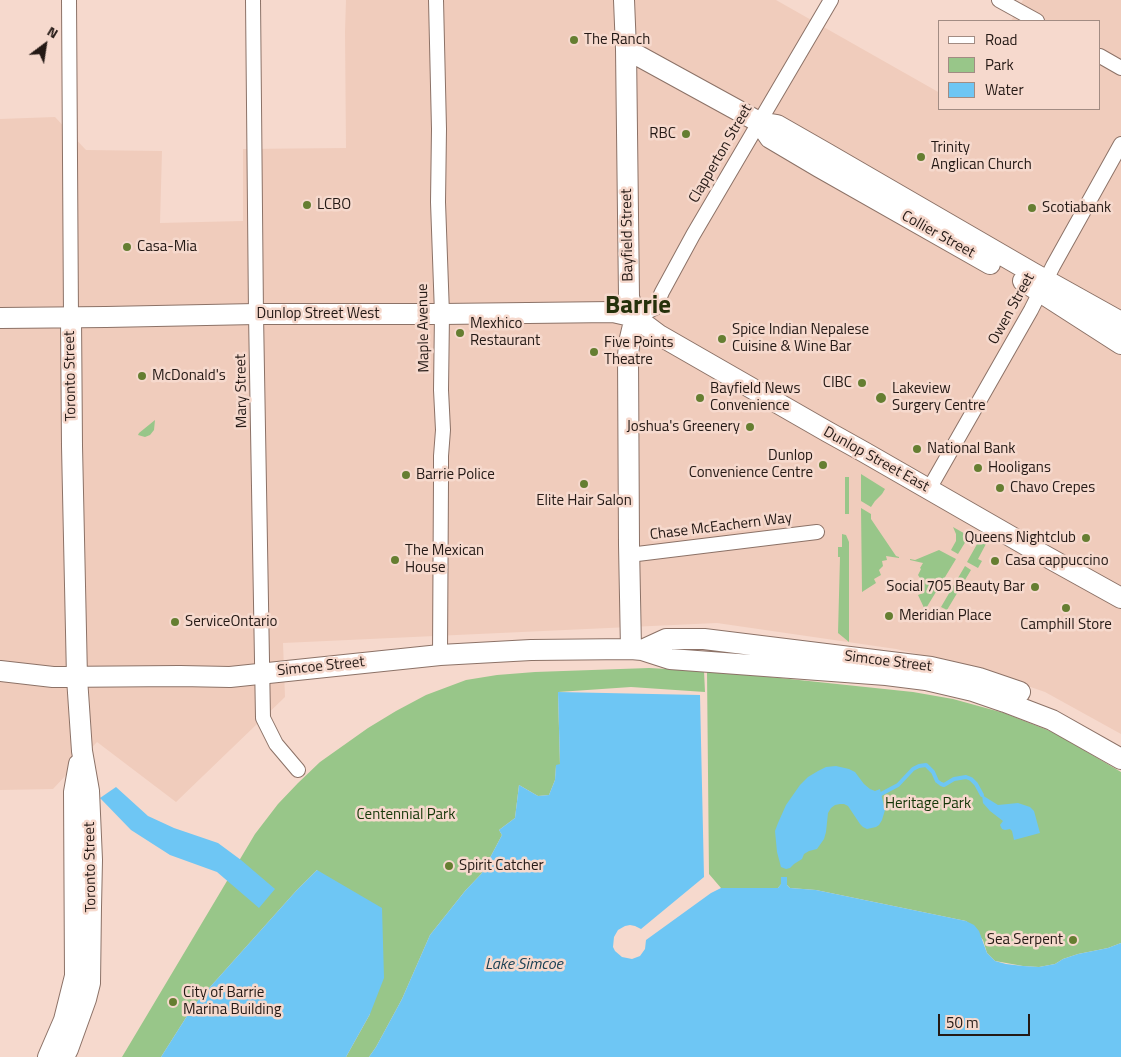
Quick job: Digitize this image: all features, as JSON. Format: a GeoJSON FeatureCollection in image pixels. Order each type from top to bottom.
{"type":"FeatureCollection","features":[{"type":"Feature","properties":{"kind":"main road","name":"Bayfield Street"},"geometry":{"type":"LineString","coordinates":[[624,0],[629,297],[635,317],[628,355],[629,554],[637,650]]}},
{"type":"Feature","properties":{"kind":"main road","name":"Collier Street"},"geometry":{"type":"LineString","coordinates":[[626,49],[759,122],[777,125],[1044,286],[1121,344]]}},
{"type":"Feature","properties":{"kind":"main road","name":"Collier Street"},"geometry":{"type":"LineString","coordinates":[[1044,286],[1121,322]]}},
{"type":"Feature","properties":{"kind":"main road","name":"Dunlop Street West"},"geometry":{"type":"LineString","coordinates":[[0,318],[613,312],[635,317]]}},
{"type":"Feature","properties":{"kind":"main road","name":"Toronto Street"},"geometry":{"type":"LineString","coordinates":[[71,317],[77,678],[82,752],[74,792],[82,980]]}},
{"type":"Feature","properties":{"kind":"main road","name":"Dunlop Street East"},"geometry":{"type":"LineString","coordinates":[[635,317],[659,335],[1121,598]]}},
{"type":"Feature","properties":{"kind":"main road","name":"Simcoe Street"},"geometry":{"type":"LineString","coordinates":[[637,650],[666,639],[704,639],[943,669],[979,678],[1028,695],[1089,725],[1121,745]]}},
{"type":"Feature","properties":{"kind":"main road","name":"Simcoe Street"},"geometry":{"type":"LineString","coordinates":[[0,671],[77,678],[230,677],[440,655],[530,650],[637,650],[670,659],[886,675],[926,680],[973,691],[1052,720],[1121,759]]}},
{"type":"Feature","properties":{"kind":"main road"},"geometry":{"type":"LineString","coordinates":[[48,1057],[82,980]]}},
{"type":"Feature","properties":{"kind":"main road"},"geometry":{"type":"LineString","coordinates":[[64,1057],[86,1000],[82,980]]}},
{"type":"Feature","properties":{"kind":"street","name":"Toronto Street"},"geometry":{"type":"LineString","coordinates":[[69,0],[71,317]]}},
{"type":"Feature","properties":{"kind":"street","name":"Mary Street"},"geometry":{"type":"LineString","coordinates":[[253,0],[263,718],[276,744],[298,770]]}},
{"type":"Feature","properties":{"kind":"street","name":"Maple Avenue"},"geometry":{"type":"LineString","coordinates":[[436,0],[443,430],[441,456],[440,655]]}},
{"type":"Feature","properties":{"kind":"street","name":"Clapperton Street"},"geometry":{"type":"LineString","coordinates":[[635,317],[655,308],[693,235],[830,0]]}},
{"type":"Feature","properties":{"kind":"street"},"geometry":{"type":"LineString","coordinates":[[999,0],[1035,20]]}},
{"type":"Feature","properties":{"kind":"street"},"geometry":{"type":"LineString","coordinates":[[1101,57],[1121,68]]}},
{"type":"Feature","properties":{"kind":"street","name":"Owen Street"},"geometry":{"type":"LineString","coordinates":[[929,489],[1044,286],[1121,144]]}},
{"type":"Feature","properties":{"kind":"street","name":"Chase McEachern Way"},"geometry":{"type":"LineString","coordinates":[[629,554],[816,532]]}},
{"type":"Feature","properties":{"kind":"shaded area"},"geometry":{"type":"Polygon","coordinates":[[[346,0],[776,0],[938,92],[938,110],[1101,110],[1101,20],[1012,20],[1023,0],[1121,0],[1121,734],[1045,692],[972,667],[896,649],[717,623],[283,643],[285,697],[176,802],[97,742],[53,789],[0,790],[0,119],[55,117],[86,150],[162,151],[160,223],[243,221],[243,149],[346,148],[346,0]]]}},
{"type":"Feature","properties":{"kind":"green space"},"geometry":{"type":"Polygon","coordinates":[[[155,420],[154,430],[150,435],[145,437],[138,435],[139,433],[155,420]]]}},
{"type":"Feature","properties":{"kind":"green space"},"geometry":{"type":"Polygon","coordinates":[[[861,474],[885,489],[871,507],[861,501],[861,474]]]}},
{"type":"Feature","properties":{"kind":"green space"},"geometry":{"type":"Polygon","coordinates":[[[845,477],[849,477],[849,514],[845,514],[845,477]]]}},
{"type":"Feature","properties":{"kind":"green space"},"geometry":{"type":"Polygon","coordinates":[[[861,508],[871,514],[871,519],[896,556],[899,557],[886,556],[887,560],[882,561],[883,566],[879,570],[881,575],[874,579],[876,583],[862,592],[861,508]]]}},
{"type":"Feature","properties":{"kind":"green space"},"geometry":{"type":"Polygon","coordinates":[[[953,527],[969,536],[958,554],[951,550],[956,541],[953,527]]]}},
{"type":"Feature","properties":{"kind":"green space"},"geometry":{"type":"Polygon","coordinates":[[[842,534],[846,535],[849,542],[849,642],[838,633],[840,557],[838,557],[838,547],[842,547],[842,534]]]}},
{"type":"Feature","properties":{"kind":"green space"},"geometry":{"type":"Polygon","coordinates":[[[981,537],[987,542],[978,559],[982,561],[978,568],[967,562],[981,537]]]}},
{"type":"Feature","properties":{"kind":"green space"},"geometry":{"type":"Polygon","coordinates":[[[939,550],[956,559],[925,610],[918,595],[923,593],[919,584],[922,581],[918,575],[923,563],[910,559],[915,560],[939,550]]]}},
{"type":"Feature","properties":{"kind":"green space"},"geometry":{"type":"Polygon","coordinates":[[[965,566],[971,570],[947,610],[941,607],[965,566]]]}},
{"type":"Feature","properties":{"kind":"green space","name":"Centennial Park"},"geometry":{"type":"Polygon","coordinates":[[[649,668],[704,671],[705,692],[631,687],[558,692],[560,765],[556,766],[555,780],[549,795],[538,796],[519,785],[515,818],[499,830],[502,835],[482,873],[430,935],[402,999],[369,1057],[346,1057],[370,1014],[317,870],[194,1005],[161,1057],[122,1057],[255,834],[278,804],[320,762],[396,711],[426,695],[466,680],[535,672],[649,668]]]}},
{"type":"Feature","properties":{"kind":"green space","name":"Heritage Park"},"geometry":{"type":"Polygon","coordinates":[[[707,672],[913,692],[953,699],[1004,713],[1055,733],[1121,772],[1121,943],[1108,948],[1078,954],[1055,964],[1039,967],[1023,966],[995,961],[987,953],[983,940],[966,921],[816,890],[790,888],[787,885],[787,877],[778,888],[721,888],[709,874],[707,672]]]}},
{"type":"Feature","properties":{"kind":"water","name":"Lake Simcoe"},"geometry":{"type":"Polygon","coordinates":[[[558,692],[700,695],[704,877],[641,929],[630,925],[618,930],[614,937],[613,947],[622,957],[632,959],[640,956],[645,949],[646,940],[711,893],[721,888],[778,888],[781,884],[781,877],[787,877],[787,885],[790,888],[816,890],[966,921],[974,925],[979,931],[987,953],[995,961],[1006,964],[1039,967],[1055,964],[1078,954],[1108,948],[1121,943],[1121,1057],[369,1057],[402,999],[430,935],[482,873],[502,835],[499,830],[515,818],[519,785],[538,796],[549,795],[555,780],[556,765],[560,764],[558,692]]]}},
{"type":"Feature","properties":{"kind":"water"},"geometry":{"type":"Polygon","coordinates":[[[836,766],[855,772],[870,789],[875,791],[880,789],[885,810],[882,820],[876,827],[867,829],[860,824],[848,806],[844,804],[835,805],[828,813],[824,839],[817,849],[804,854],[802,859],[790,868],[781,867],[775,831],[786,805],[808,777],[826,767],[836,766]]]}},
{"type":"Feature","properties":{"kind":"water"},"geometry":{"type":"Polygon","coordinates":[[[116,787],[148,816],[174,828],[218,843],[275,889],[259,908],[217,872],[170,855],[131,830],[100,798],[116,787]]]}},
{"type":"Feature","properties":{"kind":"water"},"geometry":{"type":"Polygon","coordinates":[[[982,795],[998,805],[1018,803],[1030,807],[1034,811],[1040,833],[1014,840],[1012,831],[1010,829],[1002,829],[1000,825],[1003,821],[983,803],[982,795]]]}},
{"type":"Feature","properties":{"kind":"water"},"geometry":{"type":"Polygon","coordinates":[[[317,870],[382,908],[384,978],[370,1014],[346,1057],[161,1057],[194,1005],[317,870]]]}},
{"type":"Feature","properties":{"kind":"waterway"},"geometry":{"type":"LineString","coordinates":[[881,794],[898,785],[913,769],[926,765],[941,784],[944,785],[954,779],[966,777],[976,784],[982,795]]}},
{"type":"Feature","properties":{"kind":"place","name":"The Ranch"},"geometry":{"type":"Point","coordinates":[574,40]}},
{"type":"Feature","properties":{"kind":"place","name":"RBC"},"geometry":{"type":"Point","coordinates":[686,134]}},
{"type":"Feature","properties":{"kind":"place","name":"Trinity Anglican Church"},"geometry":{"type":"Point","coordinates":[921,157]}},
{"type":"Feature","properties":{"kind":"place","name":"LCBO"},"geometry":{"type":"Point","coordinates":[307,205]}},
{"type":"Feature","properties":{"kind":"place","name":"Scotiabank"},"geometry":{"type":"Point","coordinates":[1032,208]}},
{"type":"Feature","properties":{"kind":"place","name":"Casa-Mia"},"geometry":{"type":"Point","coordinates":[127,247]}},
{"type":"Feature","properties":{"kind":"place","name":"Mexhico Restaurant"},"geometry":{"type":"Point","coordinates":[460,333]}},
{"type":"Feature","properties":{"kind":"place","name":"Spice Indian Nepalese Cuisine & Wine Bar"},"geometry":{"type":"Point","coordinates":[722,339]}},
{"type":"Feature","properties":{"kind":"place","name":"Five Points Theatre"},"geometry":{"type":"Point","coordinates":[594,352]}},
{"type":"Feature","properties":{"kind":"place","name":"McDonald's"},"geometry":{"type":"Point","coordinates":[142,376]}},
{"type":"Feature","properties":{"kind":"place","name":"CIBC"},"geometry":{"type":"Point","coordinates":[862,383]}},
{"type":"Feature","properties":{"kind":"place","name":"Bayfield News Convenience"},"geometry":{"type":"Point","coordinates":[700,398]}},
{"type":"Feature","properties":{"kind":"place","name":"Lakeview Surgery Centre"},"geometry":{"type":"Point","coordinates":[881,398]}},
{"type":"Feature","properties":{"kind":"place","name":"Joshua's Greenery"},"geometry":{"type":"Point","coordinates":[750,427]}},
{"type":"Feature","properties":{"kind":"place","name":"National Bank"},"geometry":{"type":"Point","coordinates":[917,449]}},
{"type":"Feature","properties":{"kind":"place","name":"Dunlop Convenience Centre"},"geometry":{"type":"Point","coordinates":[823,465]}},
{"type":"Feature","properties":{"kind":"place","name":"Hooligans"},"geometry":{"type":"Point","coordinates":[978,468]}},
{"type":"Feature","properties":{"kind":"place","name":"Barrie Police"},"geometry":{"type":"Point","coordinates":[406,475]}},
{"type":"Feature","properties":{"kind":"place","name":"Elite Hair Salon"},"geometry":{"type":"Point","coordinates":[584,484]}},
{"type":"Feature","properties":{"kind":"place","name":"Chavo Crepes"},"geometry":{"type":"Point","coordinates":[1000,488]}},
{"type":"Feature","properties":{"kind":"place","name":"Queens Nightclub"},"geometry":{"type":"Point","coordinates":[1086,538]}},
{"type":"Feature","properties":{"kind":"place","name":"The Mexican House"},"geometry":{"type":"Point","coordinates":[395,560]}},
{"type":"Feature","properties":{"kind":"place","name":"Casa cappuccino"},"geometry":{"type":"Point","coordinates":[995,561]}},
{"type":"Feature","properties":{"kind":"place","name":"Social 705 Beauty Bar"},"geometry":{"type":"Point","coordinates":[1035,587]}},
{"type":"Feature","properties":{"kind":"place","name":"Camphill Store"},"geometry":{"type":"Point","coordinates":[1066,608]}},
{"type":"Feature","properties":{"kind":"place","name":"Meridian Place"},"geometry":{"type":"Point","coordinates":[889,616]}},
{"type":"Feature","properties":{"kind":"place","name":"ServiceOntario"},"geometry":{"type":"Point","coordinates":[175,622]}},
{"type":"Feature","properties":{"kind":"place","name":"Spirit Catcher"},"geometry":{"type":"Point","coordinates":[449,866]}},
{"type":"Feature","properties":{"kind":"place","name":"Sea Serpent"},"geometry":{"type":"Point","coordinates":[1073,940]}},
{"type":"Feature","properties":{"kind":"place","name":"City of Barrie Marina Building"},"geometry":{"type":"Point","coordinates":[173,1002]}},
{"type":"Feature","properties":{"kind":"district","name":"Barrie"},"geometry":{"type":"Point","coordinates":[638,307]}}]}
